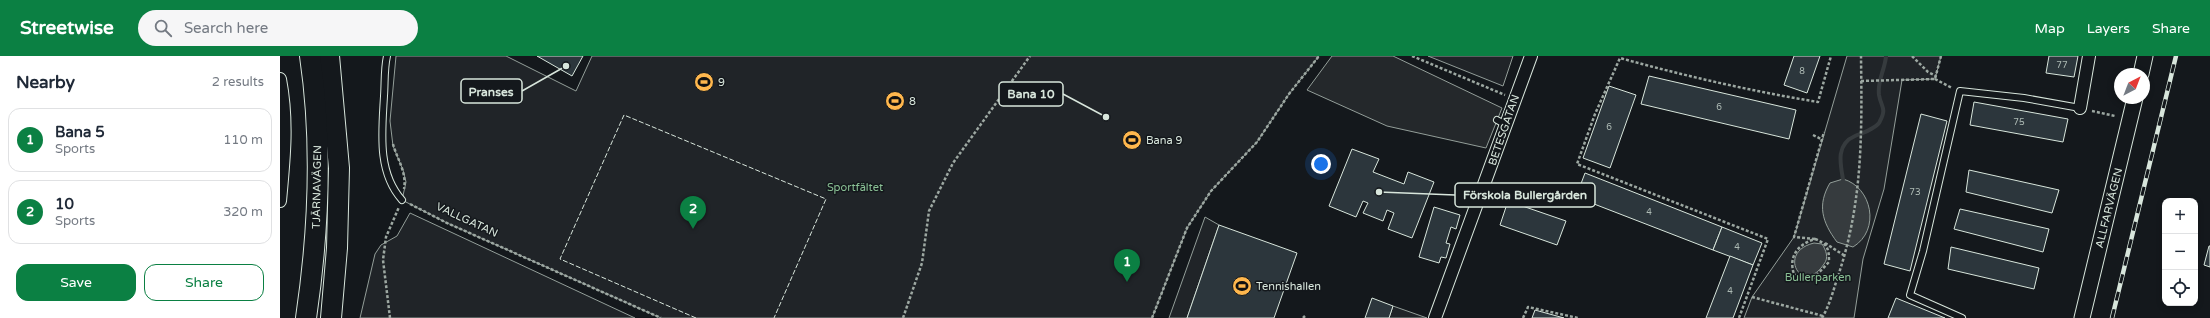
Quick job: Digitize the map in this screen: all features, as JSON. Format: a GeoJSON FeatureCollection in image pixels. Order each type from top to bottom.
{"type":"FeatureCollection","features":[{"type":"Feature","properties":{"kind":"highway","name":"TJÄRNAVÄGEN"},"geometry":{"type":"LineString","coordinates":[[306,318],[315,254],[319,165],[310,56]]}},
{"type":"Feature","properties":{"kind":"highway","name":"TJÄRNAVÄGEN"},"geometry":{"type":"LineString","coordinates":[[329,56],[339,168],[338,248],[330,318]]}},
{"type":"Feature","properties":{"kind":"street","name":"BETESGATAN"},"geometry":{"type":"LineString","coordinates":[[1436,318],[1501,122],[1514,99],[1531,56]]}},
{"type":"Feature","properties":{"kind":"street"},"geometry":{"type":"LineString","coordinates":[[2080,108],[2089,56]]}},
{"type":"Feature","properties":{"kind":"street"},"geometry":{"type":"LineString","coordinates":[[2142,68],[2145,56]]}},
{"type":"Feature","properties":{"kind":"street"},"geometry":{"type":"LineString","coordinates":[[280,79],[284,101],[286,136],[280,201]]}},
{"type":"Feature","properties":{"kind":"street","name":"ALLFARVÄGEN"},"geometry":{"type":"LineString","coordinates":[[2082,318],[2134,104]]}},
{"type":"Feature","properties":{"kind":"lane"},"geometry":{"type":"LineString","coordinates":[[387,56],[382,139],[387,173],[393,190],[402,200]]}},
{"type":"Feature","properties":{"kind":"lane"},"geometry":{"type":"LineString","coordinates":[[1962,318],[1910,295],[1923,251],[1960,92],[2024,98],[2080,108]]}},
{"type":"Feature","properties":{"kind":"path"},"geometry":{"type":"LineString","coordinates":[[903,318],[922,263],[930,211],[953,163],[1030,56]]}},
{"type":"Feature","properties":{"kind":"path"},"geometry":{"type":"LineString","coordinates":[[1152,318],[1187,228],[1211,191],[1257,142],[1289,94],[1319,56]]}},
{"type":"Feature","properties":{"kind":"path"},"geometry":{"type":"LineString","coordinates":[[1412,56],[1514,99]]}},
{"type":"Feature","properties":{"kind":"path"},"geometry":{"type":"LineString","coordinates":[[1738,318],[1768,239],[1577,164],[1590,128],[1620,58],[1752,90],[1818,102],[1831,56]]}},
{"type":"Feature","properties":{"kind":"path"},"geometry":{"type":"LineString","coordinates":[[1752,297],[1822,317],[1847,250],[1855,216],[1859,182],[1861,56]]}},
{"type":"Feature","properties":{"kind":"path"},"geometry":{"type":"LineString","coordinates":[[1912,56],[1935,78],[1960,92]]}},
{"type":"Feature","properties":{"kind":"path"},"geometry":{"type":"LineString","coordinates":[[1935,78],[1941,56]]}},
{"type":"Feature","properties":{"kind":"path"},"geometry":{"type":"LineString","coordinates":[[1861,82],[1935,78]]}},
{"type":"Feature","properties":{"kind":"path"},"geometry":{"type":"LineString","coordinates":[[2080,108],[2116,116]]}},
{"type":"Feature","properties":{"kind":"path"},"geometry":{"type":"LineString","coordinates":[[1824,132],[1823,140],[1794,237],[1824,242],[1845,256]]}},
{"type":"Feature","properties":{"kind":"path"},"geometry":{"type":"LineString","coordinates":[[1813,135],[1823,140]]}},
{"type":"Feature","properties":{"kind":"path","name":"VALLGATAN"},"geometry":{"type":"LineString","coordinates":[[402,200],[447,223],[660,318]]}},
{"type":"Feature","properties":{"kind":"path"},"geometry":{"type":"LineString","coordinates":[[1815,240],[1800,246],[1793,255],[1791,265],[1794,274],[1802,279],[1812,280],[1829,262],[1829,250],[1824,242]]}},
{"type":"Feature","properties":{"kind":"path"},"geometry":{"type":"LineString","coordinates":[[1523,318],[1528,307],[1578,318]]}},
{"type":"Feature","properties":{"kind":"green space","name":"Sportfältet"},"geometry":{"type":"Polygon","coordinates":[[[396,56],[506,56],[576,91],[592,56],[1319,56],[1289,94],[1257,142],[1211,191],[1187,228],[1152,318],[661,318],[447,223],[402,200],[406,182],[403,170],[393,146],[390,121],[396,56]]]}},
{"type":"Feature","properties":{"kind":"green space"},"geometry":{"type":"Polygon","coordinates":[[[1428,56],[1513,56],[1503,86],[1428,56]]]}},
{"type":"Feature","properties":{"kind":"green space","name":"Bullerparken"},"geometry":{"type":"Polygon","coordinates":[[[1847,56],[1941,56],[1935,79],[1902,80],[1884,189],[1863,259],[1854,318],[1744,318],[1752,297],[1794,237],[1847,56]]]}},
{"type":"Feature","properties":{"kind":"green space"},"geometry":{"type":"Polygon","coordinates":[[[410,213],[635,318],[360,318],[375,254],[381,245],[397,236],[410,213]]]}},
{"type":"Feature","properties":{"kind":"green space"},"geometry":{"type":"Polygon","coordinates":[[[1205,217],[1219,225],[1187,318],[1169,318],[1205,217]]]}},
{"type":"Feature","properties":{"kind":"green space"},"geometry":{"type":"Polygon","coordinates":[[[1393,306],[1427,318],[1389,318],[1393,306]]]}},
{"type":"Feature","properties":{"kind":"shaded area"},"geometry":{"type":"Polygon","coordinates":[[[1332,56],[1393,56],[1502,108],[1486,148],[1387,126],[1307,90],[1332,56]]]}},
{"type":"Feature","properties":{"kind":"shaded area"},"geometry":{"type":"Polygon","coordinates":[[[1843,179],[1853,184],[1861,191],[1869,210],[1870,220],[1867,230],[1862,240],[1853,247],[1837,242],[1828,227],[1823,213],[1824,199],[1830,183],[1843,179]]]}},
{"type":"Feature","properties":{"kind":"shaded area"},"geometry":{"type":"Polygon","coordinates":[[[1814,243],[1822,244],[1825,249],[1826,262],[1816,273],[1808,276],[1801,274],[1796,269],[1796,255],[1803,248],[1814,243]]]}},
{"type":"Feature","properties":{"kind":"building"},"geometry":{"type":"Polygon","coordinates":[[[537,56],[583,56],[572,76],[537,56]]]}},
{"type":"Feature","properties":{"kind":"building"},"geometry":{"type":"Polygon","coordinates":[[[1794,56],[1820,56],[1807,93],[1784,85],[1794,56]]]}},
{"type":"Feature","properties":{"kind":"building"},"geometry":{"type":"Polygon","coordinates":[[[2049,56],[2078,56],[2074,77],[2046,73],[2049,56]]]}},
{"type":"Feature","properties":{"kind":"building"},"geometry":{"type":"Polygon","coordinates":[[[1649,76],[1796,110],[1789,139],[1641,104],[1649,76]]]}},
{"type":"Feature","properties":{"kind":"building"},"geometry":{"type":"Polygon","coordinates":[[[1609,86],[1636,95],[1610,168],[1583,158],[1609,86]]]}},
{"type":"Feature","properties":{"kind":"building"},"geometry":{"type":"Polygon","coordinates":[[[1974,102],[2068,119],[2063,142],[1970,125],[1974,102]]]}},
{"type":"Feature","properties":{"kind":"building"},"geometry":{"type":"Polygon","coordinates":[[[1921,114],[1947,121],[1910,271],[1884,264],[1921,114]]]}},
{"type":"Feature","properties":{"kind":"building"},"geometry":{"type":"Polygon","coordinates":[[[1352,149],[1379,159],[1373,172],[1404,184],[1408,172],[1434,182],[1412,238],[1388,229],[1394,213],[1387,210],[1383,221],[1363,213],[1368,203],[1363,201],[1356,217],[1329,206],[1352,149]]]}},
{"type":"Feature","properties":{"kind":"building"},"geometry":{"type":"Polygon","coordinates":[[[1969,170],[2059,190],[2052,213],[1966,192],[1969,170]]]}},
{"type":"Feature","properties":{"kind":"building"},"geometry":{"type":"Polygon","coordinates":[[[1585,173],[1722,227],[1713,250],[1576,197],[1585,173]]]}},
{"type":"Feature","properties":{"kind":"building"},"geometry":{"type":"Polygon","coordinates":[[[1508,201],[1566,221],[1557,245],[1500,225],[1508,201]]]}},
{"type":"Feature","properties":{"kind":"building"},"geometry":{"type":"Polygon","coordinates":[[[1434,207],[1460,215],[1456,229],[1451,227],[1446,243],[1450,244],[1446,258],[1441,257],[1439,263],[1419,257],[1434,207]]]}},
{"type":"Feature","properties":{"kind":"building"},"geometry":{"type":"Polygon","coordinates":[[[1960,209],[2049,229],[2043,252],[1954,229],[1960,209]]]}},
{"type":"Feature","properties":{"kind":"building","name":"Tennishallen"},"geometry":{"type":"Polygon","coordinates":[[[1219,225],[1297,253],[1274,318],[1187,318],[1219,225]]]}},
{"type":"Feature","properties":{"kind":"building"},"geometry":{"type":"Polygon","coordinates":[[[1722,227],[1762,243],[1753,265],[1713,250],[1722,227]]]}},
{"type":"Feature","properties":{"kind":"building"},"geometry":{"type":"Polygon","coordinates":[[[2210,246],[2210,267],[2204,265],[2210,246]]]}},
{"type":"Feature","properties":{"kind":"building"},"geometry":{"type":"Polygon","coordinates":[[[1951,247],[2039,268],[2034,289],[1948,269],[1951,247]]]}},
{"type":"Feature","properties":{"kind":"building"},"geometry":{"type":"Polygon","coordinates":[[[1730,256],[1753,265],[1733,318],[1706,318],[1730,256]]]}},
{"type":"Feature","properties":{"kind":"building"},"geometry":{"type":"Polygon","coordinates":[[[1372,298],[1393,306],[1389,318],[1365,318],[1372,298]]]}},
{"type":"Feature","properties":{"kind":"building"},"geometry":{"type":"Polygon","coordinates":[[[1896,298],[1945,318],[1888,318],[1896,298]]]}},
{"type":"Feature","properties":{"kind":"building"},"geometry":{"type":"Polygon","coordinates":[[[1535,310],[1564,318],[1532,318],[1535,310]]]}},
{"type":"Feature","properties":{"kind":"waterway"},"geometry":{"type":"LineString","coordinates":[[1843,179],[1840,160],[1842,149],[1845,144],[1849,139],[1876,126],[1882,117],[1883,108],[1879,90],[1886,56]]}},
{"type":"Feature","properties":{"kind":"railway"},"geometry":{"type":"LineString","coordinates":[[2112,318],[2176,56]]}},
{"type":"Feature","properties":{"kind":"fence"},"geometry":{"type":"LineString","coordinates":[[696,318],[560,259],[624,115],[826,199],[774,318]]}},
{"type":"Feature","properties":{"kind":"place","name":"Pranses"},"geometry":{"type":"Point","coordinates":[566,66]}},
{"type":"Feature","properties":{"kind":"place","name":"9"},"geometry":{"type":"Point","coordinates":[704,82]}},
{"type":"Feature","properties":{"kind":"place","name":"8"},"geometry":{"type":"Point","coordinates":[895,101]}},
{"type":"Feature","properties":{"kind":"place","name":"Bana 10"},"geometry":{"type":"Point","coordinates":[1106,117]}},
{"type":"Feature","properties":{"kind":"place","name":"Bana 9"},"geometry":{"type":"Point","coordinates":[1132,140]}},
{"type":"Feature","properties":{"kind":"place","name":"Förskola Bullergården"},"geometry":{"type":"Point","coordinates":[1379,192]}},
{"type":"Feature","properties":{"kind":"place","name":"10"},"geometry":{"type":"Point","coordinates":[693,229]}},
{"type":"Feature","properties":{"kind":"place","name":"Bana 5"},"geometry":{"type":"Point","coordinates":[1127,282]}},
{"type":"Feature","properties":{"kind":"place","name":"Tennishallen"},"geometry":{"type":"Point","coordinates":[1242,286]}}]}
